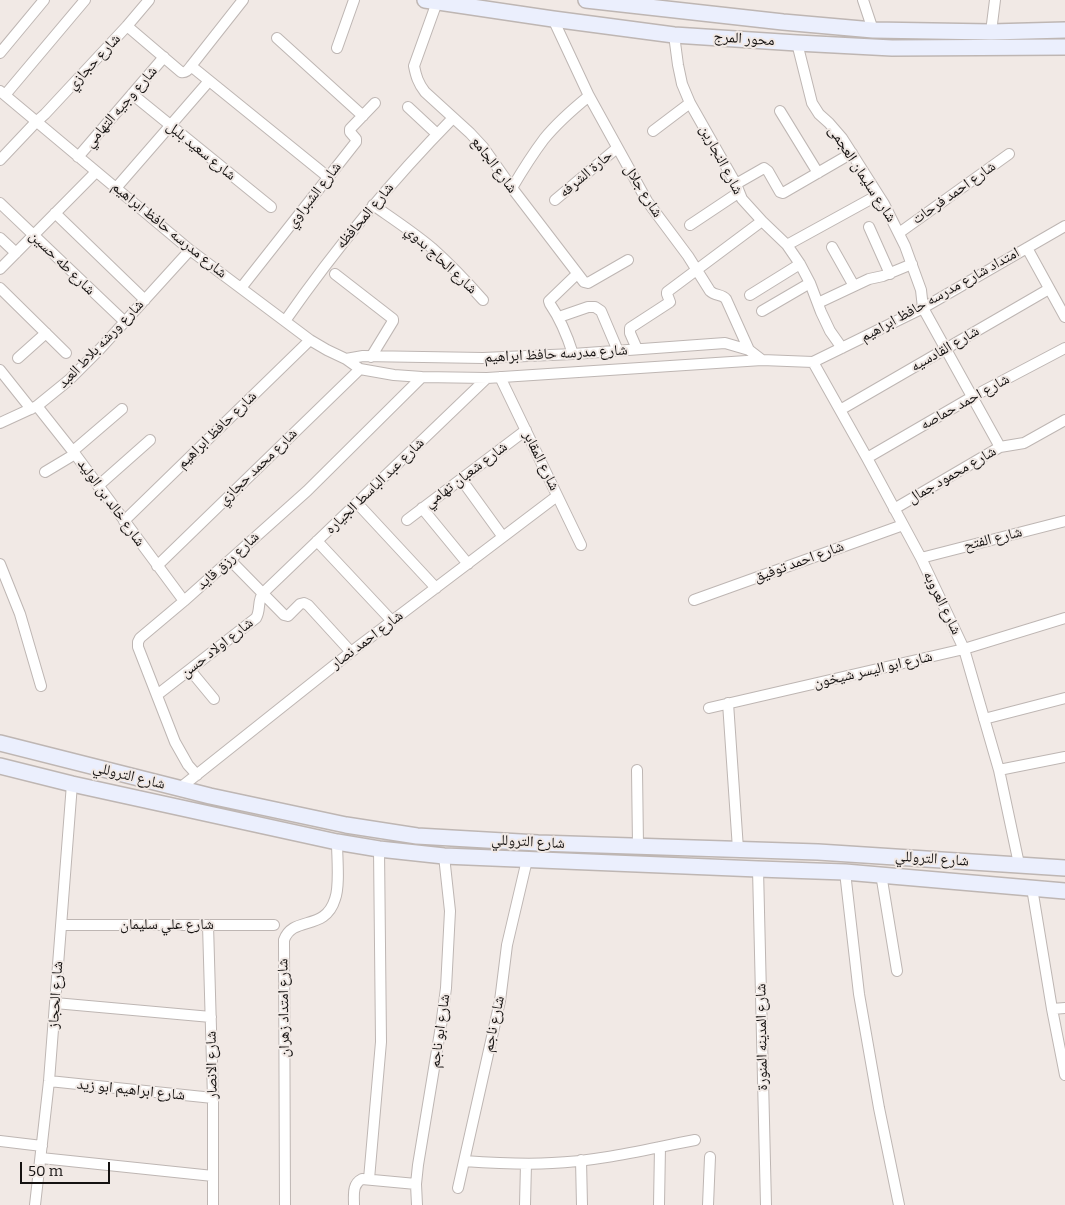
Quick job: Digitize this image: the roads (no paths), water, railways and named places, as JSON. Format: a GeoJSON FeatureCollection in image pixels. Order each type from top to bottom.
{"type":"FeatureCollection","features":[{"type":"Feature","properties":{"kind":"street"},"geometry":{"type":"LineString","coordinates":[[0,53],[44,0]]}},
{"type":"Feature","properties":{"kind":"street"},"geometry":{"type":"LineString","coordinates":[[2,93],[85,0]]}},
{"type":"Feature","properties":{"kind":"street","name":"شارع حجازي"},"geometry":{"type":"LineString","coordinates":[[0,160],[127,26],[149,0]]}},
{"type":"Feature","properties":{"kind":"street"},"geometry":{"type":"LineString","coordinates":[[127,26],[181,72],[186,72],[243,0]]}},
{"type":"Feature","properties":{"kind":"street"},"geometry":{"type":"LineString","coordinates":[[337,48],[354,0]]}},
{"type":"Feature","properties":{"kind":"street","name":"محور المرج"},"geometry":{"type":"LineString","coordinates":[[586,0],[873,30],[969,32],[1065,30]]}},
{"type":"Feature","properties":{"kind":"street"},"geometry":{"type":"LineString","coordinates":[[863,0],[873,30]]}},
{"type":"Feature","properties":{"kind":"street"},"geometry":{"type":"LineString","coordinates":[[991,32],[995,0]]}},
{"type":"Feature","properties":{"kind":"street","name":"محور المرج"},"geometry":{"type":"LineString","coordinates":[[431,1],[674,34],[797,43],[892,48],[1065,47]]}},
{"type":"Feature","properties":{"kind":"street","name":"شارع الجامع"},"geometry":{"type":"LineString","coordinates":[[431,1],[414,66],[419,84],[483,147],[577,274]]}},
{"type":"Feature","properties":{"kind":"street","name":"شارع جلال"},"geometry":{"type":"LineString","coordinates":[[553,19],[588,96],[647,201],[710,291],[726,299],[749,350]]}},
{"type":"Feature","properties":{"kind":"street"},"geometry":{"type":"LineString","coordinates":[[968,48],[969,32]]}},
{"type":"Feature","properties":{"kind":"street","name":"شارع النجارين"},"geometry":{"type":"LineString","coordinates":[[674,34],[682,84],[690,102],[742,199],[787,245],[800,264],[830,331],[842,348]]}},
{"type":"Feature","properties":{"kind":"street"},"geometry":{"type":"LineString","coordinates":[[277,38],[363,116]]}},
{"type":"Feature","properties":{"kind":"street","name":"شارع سليمان العجمى"},"geometry":{"type":"LineString","coordinates":[[797,43],[812,103],[819,114],[836,130],[878,195],[905,246],[921,290],[923,308],[1000,447]]}},
{"type":"Feature","properties":{"kind":"street","name":"شارع وجيه التهامي"},"geometry":{"type":"LineString","coordinates":[[78,157],[164,58]]}},
{"type":"Feature","properties":{"kind":"street"},"geometry":{"type":"LineString","coordinates":[[191,66],[328,177]]}},
{"type":"Feature","properties":{"kind":"street"},"geometry":{"type":"LineString","coordinates":[[116,188],[209,81]]}},
{"type":"Feature","properties":{"kind":"street","name":"شارع مدرسه حافظ ابراهيم"},"geometry":{"type":"LineString","coordinates":[[2,93],[190,250],[310,340],[346,359],[360,369],[394,375],[422,377],[487,378],[762,360],[813,362]]}},
{"type":"Feature","properties":{"kind":"street","name":"شارع سعيد بلبل"},"geometry":{"type":"LineString","coordinates":[[132,94],[271,207]]}},
{"type":"Feature","properties":{"kind":"street"},"geometry":{"type":"LineString","coordinates":[[512,188],[527,162],[545,138],[565,116],[588,96]]}},
{"type":"Feature","properties":{"kind":"street"},"geometry":{"type":"LineString","coordinates":[[653,131],[690,102]]}},
{"type":"Feature","properties":{"kind":"street","name":"شارع الشبراوي"},"geometry":{"type":"LineString","coordinates":[[241,288],[356,142],[350,129],[375,103]]}},
{"type":"Feature","properties":{"kind":"street"},"geometry":{"type":"LineString","coordinates":[[408,107],[437,134]]}},
{"type":"Feature","properties":{"kind":"street"},"geometry":{"type":"LineString","coordinates":[[780,111],[818,174]]}},
{"type":"Feature","properties":{"kind":"street","name":"شارع المحافظه"},"geometry":{"type":"LineString","coordinates":[[285,320],[342,242],[404,169],[453,118]]}},
{"type":"Feature","properties":{"kind":"street","name":"حارة الشرفه"},"geometry":{"type":"LineString","coordinates":[[555,200],[618,148]]}},
{"type":"Feature","properties":{"kind":"street"},"geometry":{"type":"LineString","coordinates":[[690,225],[764,168],[768,170],[783,194],[852,154]]}},
{"type":"Feature","properties":{"kind":"street","name":"شارع احمد فرحات"},"geometry":{"type":"LineString","coordinates":[[898,233],[1009,154]]}},
{"type":"Feature","properties":{"kind":"street"},"geometry":{"type":"LineString","coordinates":[[0,269],[96,172]]}},
{"type":"Feature","properties":{"kind":"street"},"geometry":{"type":"LineString","coordinates":[[787,245],[878,195]]}},
{"type":"Feature","properties":{"kind":"street","name":"شارع طه حسين"},"geometry":{"type":"LineString","coordinates":[[0,203],[124,322]]}},
{"type":"Feature","properties":{"kind":"street","name":"شارع الحاج بدوي"},"geometry":{"type":"LineString","coordinates":[[373,205],[403,225],[432,248],[459,273],[483,300]]}},
{"type":"Feature","properties":{"kind":"street"},"geometry":{"type":"LineString","coordinates":[[55,213],[145,300]]}},
{"type":"Feature","properties":{"kind":"street"},"geometry":{"type":"LineString","coordinates":[[637,349],[630,333],[630,328],[670,302],[667,292],[762,221]]}},
{"type":"Feature","properties":{"kind":"street","name":"امتداد شارع مدرسه حافظ ابراهيم"},"geometry":{"type":"LineString","coordinates":[[813,362],[923,308],[1065,226]]}},
{"type":"Feature","properties":{"kind":"street"},"geometry":{"type":"LineString","coordinates":[[869,227],[890,274]]}},
{"type":"Feature","properties":{"kind":"street"},"geometry":{"type":"LineString","coordinates":[[0,238],[16,253]]}},
{"type":"Feature","properties":{"kind":"street"},"geometry":{"type":"LineString","coordinates":[[832,247],[854,286]]}},
{"type":"Feature","properties":{"kind":"street"},"geometry":{"type":"LineString","coordinates":[[1027,248],[1065,317]]}},
{"type":"Feature","properties":{"kind":"street","name":"شارع ورشه بلاط العبد"},"geometry":{"type":"LineString","coordinates":[[0,423],[34,408],[69,380],[100,349],[190,250]]}},
{"type":"Feature","properties":{"kind":"street"},"geometry":{"type":"LineString","coordinates":[[573,354],[567,335],[559,317],[550,304],[550,300],[577,274],[584,282],[588,283],[628,260]]}},
{"type":"Feature","properties":{"kind":"street"},"geometry":{"type":"LineString","coordinates":[[750,295],[800,264]]}},
{"type":"Feature","properties":{"kind":"street"},"geometry":{"type":"LineString","coordinates":[[818,303],[869,279],[890,274],[912,264]]}},
{"type":"Feature","properties":{"kind":"street"},"geometry":{"type":"LineString","coordinates":[[335,274],[392,318],[393,321],[371,357]]}},
{"type":"Feature","properties":{"kind":"street"},"geometry":{"type":"LineString","coordinates":[[762,311],[810,283]]}},
{"type":"Feature","properties":{"kind":"street"},"geometry":{"type":"LineString","coordinates":[[0,288],[66,353]]}},
{"type":"Feature","properties":{"kind":"street","name":"شارع القادسيه"},"geometry":{"type":"LineString","coordinates":[[840,410],[1050,288]]}},
{"type":"Feature","properties":{"kind":"street"},"geometry":{"type":"LineString","coordinates":[[559,317],[588,307],[595,307],[600,311],[618,350]]}},
{"type":"Feature","properties":{"kind":"street"},"geometry":{"type":"LineString","coordinates":[[18,358],[46,333]]}},
{"type":"Feature","properties":{"kind":"street","name":"شارع حافظ ابراهيم"},"geometry":{"type":"LineString","coordinates":[[124,521],[310,340]]}},
{"type":"Feature","properties":{"kind":"street","name":"شارع مدرسه حافظ ابراهيم"},"geometry":{"type":"LineString","coordinates":[[346,359],[354,357],[483,358],[573,354],[725,343],[749,350],[762,360]]}},
{"type":"Feature","properties":{"kind":"street","name":"شارع احمد حماصه"},"geometry":{"type":"LineString","coordinates":[[867,458],[972,397],[1065,348]]}},
{"type":"Feature","properties":{"kind":"street","name":"شارع العروبه"},"geometry":{"type":"LineString","coordinates":[[813,362],[903,525],[964,649],[999,770],[1019,864]]}},
{"type":"Feature","properties":{"kind":"street","name":"شارع محمد حجازي"},"geometry":{"type":"LineString","coordinates":[[157,566],[360,369]]}},
{"type":"Feature","properties":{"kind":"street","name":"شارع خالد بن الوليد"},"geometry":{"type":"LineString","coordinates":[[0,370],[74,453],[184,601]]}},
{"type":"Feature","properties":{"kind":"street","name":"شارع رزق قايد"},"geometry":{"type":"LineString","coordinates":[[196,775],[181,754],[138,647],[138,642],[143,634],[184,601],[307,491],[422,377]]}},
{"type":"Feature","properties":{"kind":"street","name":"شارع المقابر"},"geometry":{"type":"LineString","coordinates":[[500,377],[581,545]]}},
{"type":"Feature","properties":{"kind":"street","name":"شارع عبد الباسط الجياره"},"geometry":{"type":"LineString","coordinates":[[262,593],[487,378]]}},
{"type":"Feature","properties":{"kind":"street"},"geometry":{"type":"LineString","coordinates":[[45,472],[74,453],[122,409]]}},
{"type":"Feature","properties":{"kind":"street","name":"شارع محمود جمال"},"geometry":{"type":"LineString","coordinates":[[894,509],[1000,447],[1008,444],[1024,443],[1065,420]]}},
{"type":"Feature","properties":{"kind":"street","name":"شارع شعبان تهامي"},"geometry":{"type":"LineString","coordinates":[[407,520],[526,430]]}},
{"type":"Feature","properties":{"kind":"street"},"geometry":{"type":"LineString","coordinates":[[98,486],[150,440]]}},
{"type":"Feature","properties":{"kind":"street"},"geometry":{"type":"LineString","coordinates":[[461,479],[503,537]]}},
{"type":"Feature","properties":{"kind":"street","name":"شارع احمد نصار"},"geometry":{"type":"LineString","coordinates":[[180,788],[351,652],[557,496]]}},
{"type":"Feature","properties":{"kind":"street"},"geometry":{"type":"LineString","coordinates":[[357,503],[436,588]]}},
{"type":"Feature","properties":{"kind":"street"},"geometry":{"type":"LineString","coordinates":[[422,508],[468,564]]}},
{"type":"Feature","properties":{"kind":"street","name":"شارع الفتح"},"geometry":{"type":"LineString","coordinates":[[920,558],[1065,521]]}},
{"type":"Feature","properties":{"kind":"street","name":"شارع احمد توفيق"},"geometry":{"type":"LineString","coordinates":[[694,600],[903,525]]}},
{"type":"Feature","properties":{"kind":"street"},"geometry":{"type":"LineString","coordinates":[[317,541],[392,622]]}},
{"type":"Feature","properties":{"kind":"street"},"geometry":{"type":"LineString","coordinates":[[230,560],[286,616],[300,604],[308,605],[351,652]]}},
{"type":"Feature","properties":{"kind":"street"},"geometry":{"type":"LineString","coordinates":[[0,564],[20,614],[41,686]]}},
{"type":"Feature","properties":{"kind":"street","name":"شارع اولاد حسن"},"geometry":{"type":"LineString","coordinates":[[157,695],[256,618],[262,593]]}},
{"type":"Feature","properties":{"kind":"street","name":"شارع ابو اليسر شيخون"},"geometry":{"type":"LineString","coordinates":[[708,708],[964,649],[1065,618]]}},
{"type":"Feature","properties":{"kind":"street"},"geometry":{"type":"LineString","coordinates":[[190,670],[214,699]]}},
{"type":"Feature","properties":{"kind":"street"},"geometry":{"type":"LineString","coordinates":[[984,719],[1065,698]]}},
{"type":"Feature","properties":{"kind":"street"},"geometry":{"type":"LineString","coordinates":[[728,704],[738,850]]}},
{"type":"Feature","properties":{"kind":"street","name":"شارع التروللي"},"geometry":{"type":"LineString","coordinates":[[0,743],[219,798],[416,836],[538,843],[818,852],[1065,868]]}},
{"type":"Feature","properties":{"kind":"street"},"geometry":{"type":"LineString","coordinates":[[999,770],[1065,758]]}},
{"type":"Feature","properties":{"kind":"street","name":"شارع التروللي"},"geometry":{"type":"LineString","coordinates":[[0,766],[72,784],[337,842],[379,849],[444,856],[881,874],[1065,891]]}},
{"type":"Feature","properties":{"kind":"street"},"geometry":{"type":"LineString","coordinates":[[637,770],[638,846]]}},
{"type":"Feature","properties":{"kind":"street","name":"شارع الحجاز"},"geometry":{"type":"LineString","coordinates":[[35,1205],[49,1081],[72,784]]}},
{"type":"Feature","properties":{"kind":"street","name":"شارع امتداد زهران"},"geometry":{"type":"LineString","coordinates":[[285,1205],[284,940],[289,931],[295,926],[318,921],[325,916],[334,904],[337,890],[337,842]]}},
{"type":"Feature","properties":{"kind":"street"},"geometry":{"type":"LineString","coordinates":[[369,1179],[381,1042],[379,849]]}},
{"type":"Feature","properties":{"kind":"street","name":"شارع ابو ناجم"},"geometry":{"type":"LineString","coordinates":[[417,1205],[416,1184],[418,1165],[446,988],[450,912],[444,856]]}},
{"type":"Feature","properties":{"kind":"street","name":"شارع ناجم"},"geometry":{"type":"LineString","coordinates":[[458,1188],[500,1001],[507,945],[528,860]]}},
{"type":"Feature","properties":{"kind":"street","name":"شارع المدينه المنورة"},"geometry":{"type":"LineString","coordinates":[[758,869],[766,1205]]}},
{"type":"Feature","properties":{"kind":"street"},"geometry":{"type":"LineString","coordinates":[[846,872],[859,994],[879,1108],[899,1205]]}},
{"type":"Feature","properties":{"kind":"street"},"geometry":{"type":"LineString","coordinates":[[881,874],[897,971]]}},
{"type":"Feature","properties":{"kind":"street"},"geometry":{"type":"LineString","coordinates":[[1032,888],[1052,1009],[1065,1072]]}},
{"type":"Feature","properties":{"kind":"street","name":"شارع علي سليمان"},"geometry":{"type":"LineString","coordinates":[[61,925],[274,925]]}},
{"type":"Feature","properties":{"kind":"street","name":"شارع الانصار"},"geometry":{"type":"LineString","coordinates":[[208,925],[213,1098],[213,1205]]}},
{"type":"Feature","properties":{"kind":"street"},"geometry":{"type":"LineString","coordinates":[[55,1003],[210,1017]]}},
{"type":"Feature","properties":{"kind":"street"},"geometry":{"type":"LineString","coordinates":[[1052,1009],[1065,1008]]}},
{"type":"Feature","properties":{"kind":"street","name":"شارع ابراهيم ابو زيد"},"geometry":{"type":"LineString","coordinates":[[49,1081],[213,1098]]}},
{"type":"Feature","properties":{"kind":"street"},"geometry":{"type":"LineString","coordinates":[[464,1161],[526,1164],[553,1163],[613,1156],[695,1140]]}},
{"type":"Feature","properties":{"kind":"street"},"geometry":{"type":"LineString","coordinates":[[0,1141],[42,1146]]}},
{"type":"Feature","properties":{"kind":"street"},"geometry":{"type":"LineString","coordinates":[[659,1205],[660,1147]]}},
{"type":"Feature","properties":{"kind":"street"},"geometry":{"type":"LineString","coordinates":[[708,1205],[710,1157]]}},
{"type":"Feature","properties":{"kind":"street"},"geometry":{"type":"LineString","coordinates":[[41,1158],[213,1176]]}},
{"type":"Feature","properties":{"kind":"street"},"geometry":{"type":"LineString","coordinates":[[581,1160],[582,1205]]}},
{"type":"Feature","properties":{"kind":"street"},"geometry":{"type":"LineString","coordinates":[[525,1205],[526,1164]]}},
{"type":"Feature","properties":{"kind":"street"},"geometry":{"type":"LineString","coordinates":[[354,1205],[354,1187],[362,1179],[416,1184]]}}]}
